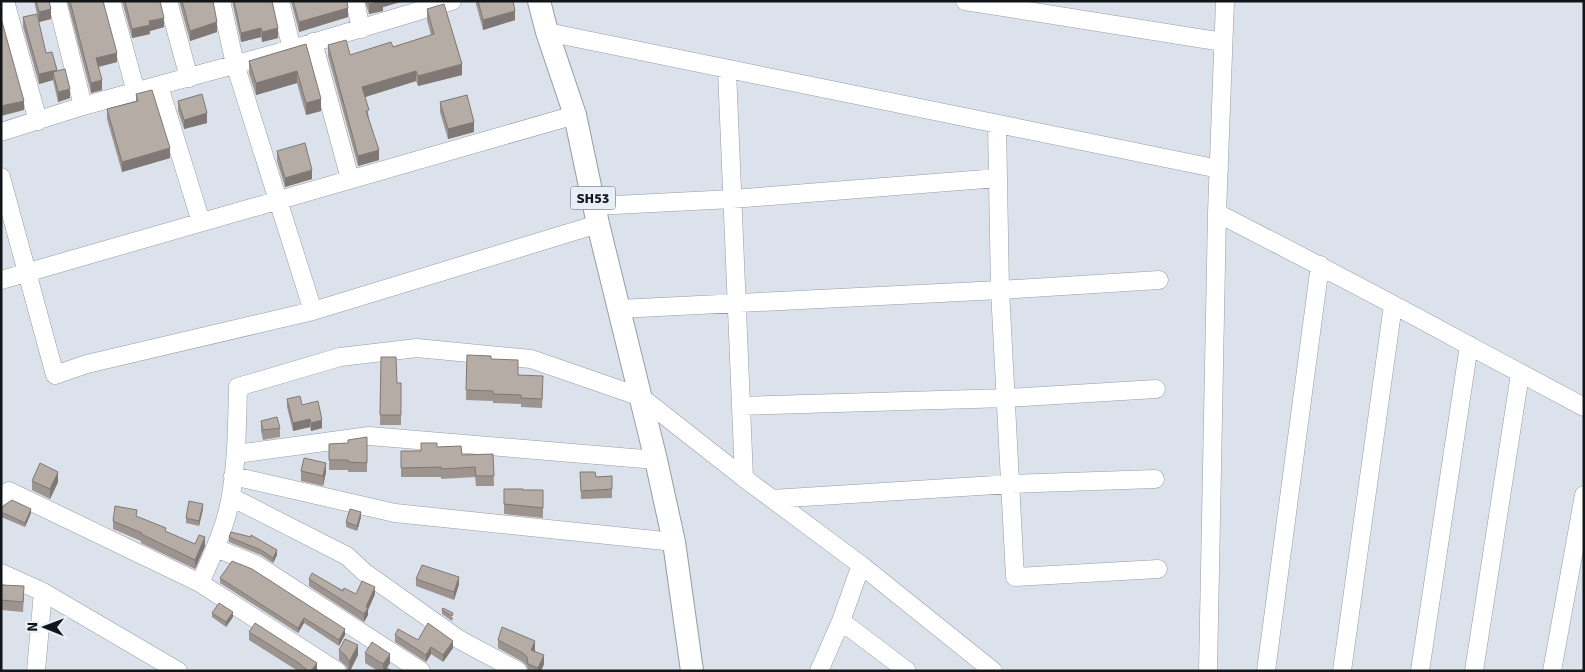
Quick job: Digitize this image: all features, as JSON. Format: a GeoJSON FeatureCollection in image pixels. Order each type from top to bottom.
{"type":"FeatureCollection","features":[{"type":"Feature","properties":{"kind":"main road","name":"SH53"},"geometry":{"type":"LineString","coordinates":[[539,1],[547,32],[575,115],[596,215],[656,460],[674,542],[692,671]]}},
{"type":"Feature","properties":{"kind":"street"},"geometry":{"type":"LineString","coordinates":[[57,1],[83,106]]}},
{"type":"Feature","properties":{"kind":"street"},"geometry":{"type":"LineString","coordinates":[[111,1],[136,92]]}},
{"type":"Feature","properties":{"kind":"street"},"geometry":{"type":"LineString","coordinates":[[168,1],[189,78]]}},
{"type":"Feature","properties":{"kind":"street"},"geometry":{"type":"LineString","coordinates":[[221,1],[235,64],[313,311]]}},
{"type":"Feature","properties":{"kind":"street"},"geometry":{"type":"LineString","coordinates":[[280,1],[292,49]]}},
{"type":"Feature","properties":{"kind":"street"},"geometry":{"type":"LineString","coordinates":[[355,1],[362,29]]}},
{"type":"Feature","properties":{"kind":"street"},"geometry":{"type":"LineString","coordinates":[[1,132],[83,106],[362,29],[432,4],[452,1]]}},
{"type":"Feature","properties":{"kind":"street"},"geometry":{"type":"LineString","coordinates":[[965,1],[1224,42]]}},
{"type":"Feature","properties":{"kind":"street"},"geometry":{"type":"LineString","coordinates":[[1208,671],[1217,213],[1225,1]]}},
{"type":"Feature","properties":{"kind":"street"},"geometry":{"type":"LineString","coordinates":[[6,2],[38,121]]}},
{"type":"Feature","properties":{"kind":"street"},"geometry":{"type":"LineString","coordinates":[[547,32],[1219,169]]}},
{"type":"Feature","properties":{"kind":"street"},"geometry":{"type":"LineString","coordinates":[[313,42],[350,179]]}},
{"type":"Feature","properties":{"kind":"street"},"geometry":{"type":"LineString","coordinates":[[727,70],[744,478]]}},
{"type":"Feature","properties":{"kind":"street"},"geometry":{"type":"LineString","coordinates":[[159,86],[202,222]]}},
{"type":"Feature","properties":{"kind":"street"},"geometry":{"type":"LineString","coordinates":[[1,280],[575,115]]}},
{"type":"Feature","properties":{"kind":"street"},"geometry":{"type":"LineString","coordinates":[[997,124],[1000,290],[1015,578],[1158,569]]}},
{"type":"Feature","properties":{"kind":"street"},"geometry":{"type":"LineString","coordinates":[[1,177],[55,375],[87,364],[313,311],[596,215],[732,199],[998,178]]}},
{"type":"Feature","properties":{"kind":"street"},"geometry":{"type":"LineString","coordinates":[[1217,213],[1320,265],[1584,407]]}},
{"type":"Feature","properties":{"kind":"street"},"geometry":{"type":"LineString","coordinates":[[1266,671],[1320,265]]}},
{"type":"Feature","properties":{"kind":"street"},"geometry":{"type":"LineString","coordinates":[[619,309],[1160,280]]}},
{"type":"Feature","properties":{"kind":"street"},"geometry":{"type":"LineString","coordinates":[[1342,671],[1393,304]]}},
{"type":"Feature","properties":{"kind":"street"},"geometry":{"type":"LineString","coordinates":[[1420,671],[1469,345]]}},
{"type":"Feature","properties":{"kind":"street"},"geometry":{"type":"LineString","coordinates":[[200,583],[216,548],[231,497],[236,454],[238,387],[340,357],[417,348],[531,360],[641,397],[744,478],[861,564],[993,671]]}},
{"type":"Feature","properties":{"kind":"street"},"geometry":{"type":"LineString","coordinates":[[1474,671],[1520,374]]}},
{"type":"Feature","properties":{"kind":"street"},"geometry":{"type":"LineString","coordinates":[[741,406],[1007,398],[1156,389]]}},
{"type":"Feature","properties":{"kind":"street"},"geometry":{"type":"LineString","coordinates":[[236,454],[369,436],[656,460]]}},
{"type":"Feature","properties":{"kind":"street"},"geometry":{"type":"LineString","coordinates":[[233,476],[395,513],[674,542]]}},
{"type":"Feature","properties":{"kind":"street"},"geometry":{"type":"LineString","coordinates":[[772,498],[1011,484],[1155,479]]}},
{"type":"Feature","properties":{"kind":"street"},"geometry":{"type":"LineString","coordinates":[[4,494],[200,583],[337,671]]}},
{"type":"Feature","properties":{"kind":"street"},"geometry":{"type":"LineString","coordinates":[[1552,671],[1584,495]]}},
{"type":"Feature","properties":{"kind":"street"},"geometry":{"type":"LineString","coordinates":[[231,497],[347,556],[364,572],[460,640],[518,671]]}},
{"type":"Feature","properties":{"kind":"street"},"geometry":{"type":"LineString","coordinates":[[216,548],[257,565],[421,671]]}},
{"type":"Feature","properties":{"kind":"street"},"geometry":{"type":"LineString","coordinates":[[819,671],[842,621],[861,564]]}},
{"type":"Feature","properties":{"kind":"street"},"geometry":{"type":"LineString","coordinates":[[1,573],[43,592],[178,671]]}},
{"type":"Feature","properties":{"kind":"street"},"geometry":{"type":"LineString","coordinates":[[36,671],[43,592]]}},
{"type":"Feature","properties":{"kind":"street"},"geometry":{"type":"LineString","coordinates":[[842,621],[907,671]]}},
{"type":"Feature","properties":{"kind":"building"},"geometry":{"type":"Polygon","coordinates":[[[36,1],[49,1],[51,9],[39,12],[36,1]]]}},
{"type":"Feature","properties":{"kind":"building"},"geometry":{"type":"Polygon","coordinates":[[[70,1],[103,1],[117,53],[96,58],[102,80],[91,83],[70,1]]]}},
{"type":"Feature","properties":{"kind":"building"},"geometry":{"type":"Polygon","coordinates":[[[125,1],[160,1],[164,18],[149,21],[150,25],[132,29],[125,1]]]}},
{"type":"Feature","properties":{"kind":"building"},"geometry":{"type":"Polygon","coordinates":[[[182,1],[213,1],[217,22],[190,31],[182,1]]]}},
{"type":"Feature","properties":{"kind":"building"},"geometry":{"type":"Polygon","coordinates":[[[234,1],[272,1],[278,28],[262,32],[261,28],[241,33],[234,1]]]}},
{"type":"Feature","properties":{"kind":"building"},"geometry":{"type":"Polygon","coordinates":[[[293,1],[347,1],[348,8],[299,22],[293,1]]]}},
{"type":"Feature","properties":{"kind":"building"},"geometry":{"type":"Polygon","coordinates":[[[368,1],[381,1],[369,4],[368,1]]]}},
{"type":"Feature","properties":{"kind":"building"},"geometry":{"type":"Polygon","coordinates":[[[478,1],[513,1],[515,11],[483,20],[478,1]]]}},
{"type":"Feature","properties":{"kind":"building"},"geometry":{"type":"Polygon","coordinates":[[[444,4],[462,64],[418,76],[416,71],[362,87],[369,110],[366,111],[379,150],[358,156],[328,45],[346,40],[350,55],[391,42],[393,47],[434,34],[427,9],[444,4]]]}},
{"type":"Feature","properties":{"kind":"building"},"geometry":{"type":"Polygon","coordinates":[[[37,14],[46,53],[52,52],[57,70],[39,74],[23,17],[37,14]]]}},
{"type":"Feature","properties":{"kind":"building"},"geometry":{"type":"Polygon","coordinates":[[[1,18],[24,101],[1,106],[1,18]]]}},
{"type":"Feature","properties":{"kind":"building"},"geometry":{"type":"Polygon","coordinates":[[[306,44],[321,99],[306,103],[297,71],[256,83],[249,61],[306,44]]]}},
{"type":"Feature","properties":{"kind":"building"},"geometry":{"type":"Polygon","coordinates":[[[65,69],[70,89],[58,92],[53,72],[65,69]]]}},
{"type":"Feature","properties":{"kind":"building"},"geometry":{"type":"Polygon","coordinates":[[[152,90],[170,148],[122,162],[107,109],[138,101],[136,94],[152,90]]]}},
{"type":"Feature","properties":{"kind":"building"},"geometry":{"type":"Polygon","coordinates":[[[202,94],[207,113],[184,120],[178,101],[202,94]]]}},
{"type":"Feature","properties":{"kind":"building"},"geometry":{"type":"Polygon","coordinates":[[[467,95],[474,122],[448,129],[440,102],[467,95]]]}},
{"type":"Feature","properties":{"kind":"building"},"geometry":{"type":"Polygon","coordinates":[[[305,143],[312,170],[285,178],[277,151],[305,143]]]}},
{"type":"Feature","properties":{"kind":"building"},"geometry":{"type":"Polygon","coordinates":[[[467,355],[491,356],[491,359],[518,360],[518,375],[543,376],[542,399],[521,398],[521,395],[493,394],[493,391],[466,390],[467,355]]]}},
{"type":"Feature","properties":{"kind":"building"},"geometry":{"type":"Polygon","coordinates":[[[381,357],[396,357],[397,383],[401,383],[401,415],[380,415],[381,357]]]}},
{"type":"Feature","properties":{"kind":"building"},"geometry":{"type":"Polygon","coordinates":[[[300,396],[302,405],[318,401],[322,420],[311,423],[310,419],[293,423],[287,399],[300,396]]]}},
{"type":"Feature","properties":{"kind":"building"},"geometry":{"type":"Polygon","coordinates":[[[277,417],[280,428],[263,430],[261,421],[277,417]]]}},
{"type":"Feature","properties":{"kind":"building"},"geometry":{"type":"Polygon","coordinates":[[[367,437],[367,463],[329,460],[329,444],[348,443],[348,440],[367,437]]]}},
{"type":"Feature","properties":{"kind":"building"},"geometry":{"type":"Polygon","coordinates":[[[421,443],[437,443],[437,447],[461,446],[462,455],[493,454],[494,476],[476,476],[475,467],[441,469],[441,467],[401,468],[401,451],[421,451],[421,443]]]}},
{"type":"Feature","properties":{"kind":"building"},"geometry":{"type":"Polygon","coordinates":[[[304,458],[326,463],[323,476],[301,471],[304,458]]]}},
{"type":"Feature","properties":{"kind":"building"},"geometry":{"type":"Polygon","coordinates":[[[40,463],[58,472],[50,489],[32,481],[40,463]]]}},
{"type":"Feature","properties":{"kind":"building"},"geometry":{"type":"Polygon","coordinates":[[[580,472],[595,472],[596,477],[612,476],[612,489],[581,491],[580,472]]]}},
{"type":"Feature","properties":{"kind":"building"},"geometry":{"type":"Polygon","coordinates":[[[504,489],[543,490],[543,508],[504,504],[504,489]]]}},
{"type":"Feature","properties":{"kind":"building"},"geometry":{"type":"Polygon","coordinates":[[[12,500],[31,509],[25,523],[1,512],[3,506],[12,500]]]}},
{"type":"Feature","properties":{"kind":"building"},"geometry":{"type":"Polygon","coordinates":[[[189,501],[203,504],[199,521],[186,518],[189,501]]]}},
{"type":"Feature","properties":{"kind":"building"},"geometry":{"type":"Polygon","coordinates":[[[115,506],[137,510],[136,516],[166,528],[165,531],[195,544],[199,535],[205,537],[195,560],[142,533],[113,521],[115,506]]]}},
{"type":"Feature","properties":{"kind":"building"},"geometry":{"type":"Polygon","coordinates":[[[350,509],[361,512],[357,526],[346,522],[350,509]]]}},
{"type":"Feature","properties":{"kind":"building"},"geometry":{"type":"Polygon","coordinates":[[[231,532],[251,537],[251,535],[277,550],[273,558],[261,550],[229,537],[231,532]]]}},
{"type":"Feature","properties":{"kind":"building"},"geometry":{"type":"Polygon","coordinates":[[[232,561],[252,569],[345,629],[339,640],[304,618],[298,628],[220,578],[232,561]]]}},
{"type":"Feature","properties":{"kind":"building"},"geometry":{"type":"Polygon","coordinates":[[[422,565],[459,577],[454,592],[416,579],[422,565]]]}},
{"type":"Feature","properties":{"kind":"building"},"geometry":{"type":"Polygon","coordinates":[[[312,573],[343,591],[344,588],[356,594],[362,581],[375,587],[364,614],[309,579],[312,573]]]}},
{"type":"Feature","properties":{"kind":"building"},"geometry":{"type":"Polygon","coordinates":[[[1,585],[24,586],[23,602],[1,600],[1,585]]]}},
{"type":"Feature","properties":{"kind":"building"},"geometry":{"type":"Polygon","coordinates":[[[219,603],[233,612],[226,622],[212,613],[219,603]]]}},
{"type":"Feature","properties":{"kind":"building"},"geometry":{"type":"Polygon","coordinates":[[[443,608],[453,613],[452,616],[442,610],[443,608]]]}},
{"type":"Feature","properties":{"kind":"building"},"geometry":{"type":"Polygon","coordinates":[[[255,623],[317,663],[311,671],[308,671],[299,663],[249,632],[255,623]]]}},
{"type":"Feature","properties":{"kind":"building"},"geometry":{"type":"Polygon","coordinates":[[[428,623],[453,641],[443,655],[431,647],[426,655],[395,635],[398,629],[418,640],[428,623]]]}},
{"type":"Feature","properties":{"kind":"building"},"geometry":{"type":"Polygon","coordinates":[[[502,627],[535,641],[531,650],[544,655],[538,668],[528,664],[527,657],[523,653],[498,640],[502,627]]]}},
{"type":"Feature","properties":{"kind":"building"},"geometry":{"type":"Polygon","coordinates":[[[345,639],[358,645],[349,662],[346,656],[339,650],[345,639]]]}},
{"type":"Feature","properties":{"kind":"building"},"geometry":{"type":"Polygon","coordinates":[[[372,642],[390,654],[383,664],[365,653],[372,642]]]}}]}
